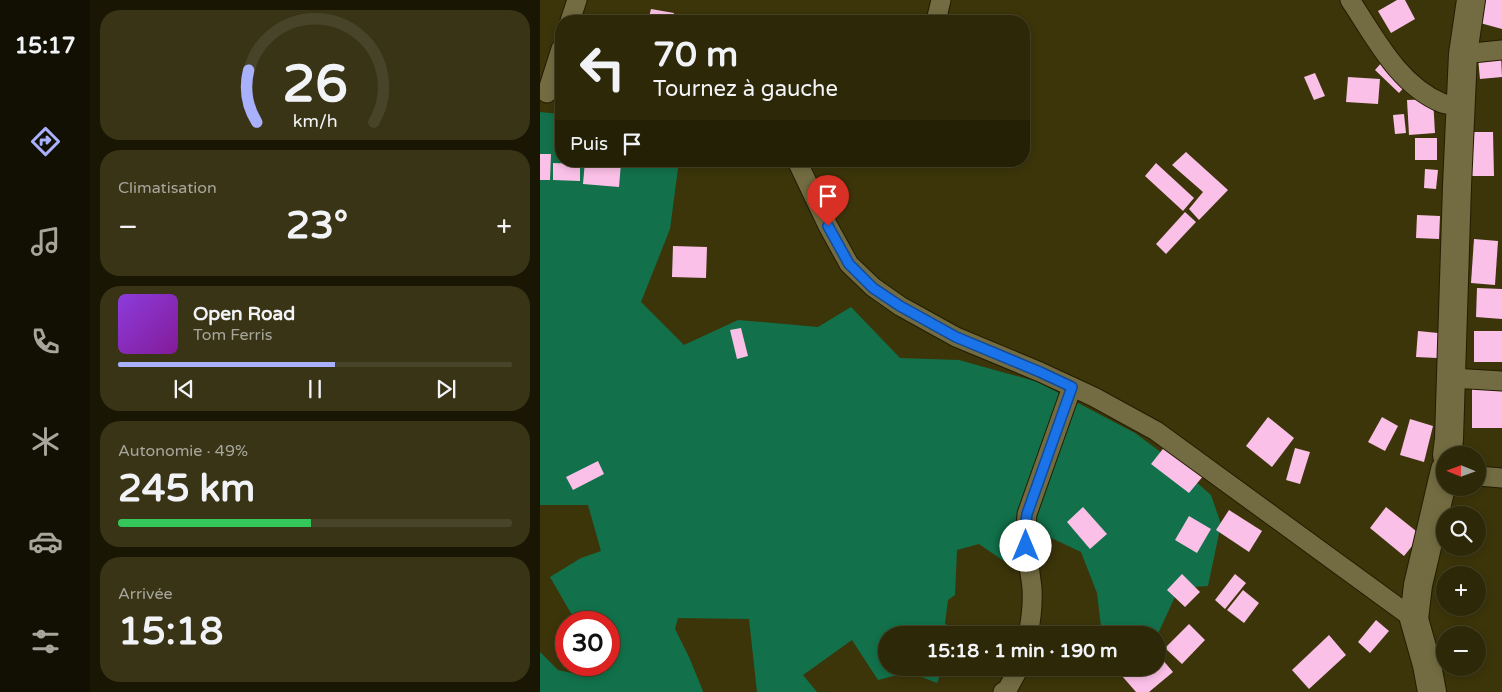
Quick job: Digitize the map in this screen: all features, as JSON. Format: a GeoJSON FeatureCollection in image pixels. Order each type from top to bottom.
{"type":"FeatureCollection","features":[{"type":"Feature","properties":{"kind":"street"},"geometry":{"type":"LineString","coordinates":[[572,15],[577,0]]}},
{"type":"Feature","properties":{"kind":"street"},"geometry":{"type":"LineString","coordinates":[[937,15],[941,0]]}},
{"type":"Feature","properties":{"kind":"street"},"geometry":{"type":"LineString","coordinates":[[1350,0],[1391,62],[1416,88],[1443,103],[1461,106]]}},
{"type":"Feature","properties":{"kind":"street"},"geometry":{"type":"LineString","coordinates":[[1448,446],[1452,378],[1456,186],[1463,54],[1471,0]]}},
{"type":"Feature","properties":{"kind":"street"},"geometry":{"type":"LineString","coordinates":[[1463,54],[1502,50]]}},
{"type":"Feature","properties":{"kind":"street"},"geometry":{"type":"LineString","coordinates":[[549,93],[555,70]]}},
{"type":"Feature","properties":{"kind":"street"},"geometry":{"type":"LineString","coordinates":[[800,167],[828,226],[849,264],[873,288],[900,306],[956,337],[1094,397],[1156,430],[1414,619]]}},
{"type":"Feature","properties":{"kind":"street"},"geometry":{"type":"LineString","coordinates":[[1452,378],[1502,381]]}},
{"type":"Feature","properties":{"kind":"street"},"geometry":{"type":"LineString","coordinates":[[1030,626],[1032,589],[1027,563],[1025,530],[1027,514],[1072,387]]}},
{"type":"Feature","properties":{"kind":"street"},"geometry":{"type":"LineString","coordinates":[[1486,477],[1502,478]]}},
{"type":"Feature","properties":{"kind":"street"},"geometry":{"type":"LineString","coordinates":[[1433,691],[1414,619],[1418,585],[1439,496]]}},
{"type":"Feature","properties":{"kind":"street"},"geometry":{"type":"LineString","coordinates":[[1003,692],[1007,690],[1015,676]]}},
{"type":"Feature","properties":{"kind":"green space"},"geometry":{"type":"Polygon","coordinates":[[[540,112],[555,113],[555,167],[678,167],[670,229],[641,302],[684,345],[738,320],[818,327],[851,307],[900,358],[959,360],[1038,382],[1135,433],[1170,459],[1211,495],[1221,524],[1208,586],[1179,588],[1162,626],[1101,626],[1097,593],[1081,552],[1047,536],[1011,566],[979,544],[957,550],[955,595],[948,600],[945,623],[948,626],[878,626],[878,676],[894,676],[878,680],[852,640],[803,675],[817,692],[757,692],[749,619],[678,618],[675,629],[703,692],[540,692],[540,652],[555,667],[555,676],[620,676],[620,611],[570,611],[550,577],[581,558],[601,551],[588,505],[540,505],[540,112]]]}},
{"type":"Feature","properties":{"kind":"green space"},"geometry":{"type":"Polygon","coordinates":[[[919,676],[940,676],[937,683],[919,676]]]}},
{"type":"Feature","properties":{"kind":"building"},"geometry":{"type":"Polygon","coordinates":[[[1397,0],[1405,0],[1415,19],[1391,33],[1378,11],[1397,0]]]}},
{"type":"Feature","properties":{"kind":"building"},"geometry":{"type":"Polygon","coordinates":[[[1479,0],[1502,0],[1502,29],[1473,21],[1479,0]]]}},
{"type":"Feature","properties":{"kind":"building"},"geometry":{"type":"Polygon","coordinates":[[[651,9],[674,13],[674,15],[650,15],[651,9]]]}},
{"type":"Feature","properties":{"kind":"building"},"geometry":{"type":"Polygon","coordinates":[[[1501,55],[1502,77],[1480,79],[1478,58],[1501,55]]]}},
{"type":"Feature","properties":{"kind":"building"},"geometry":{"type":"Polygon","coordinates":[[[1383,61],[1407,84],[1399,93],[1375,70],[1383,61]]]}},
{"type":"Feature","properties":{"kind":"building"},"geometry":{"type":"Polygon","coordinates":[[[1315,73],[1325,96],[1314,100],[1304,77],[1315,73]]]}},
{"type":"Feature","properties":{"kind":"building"},"geometry":{"type":"Polygon","coordinates":[[[1348,77],[1380,79],[1378,104],[1346,102],[1348,77]]]}},
{"type":"Feature","properties":{"kind":"building"},"geometry":{"type":"Polygon","coordinates":[[[1433,99],[1435,133],[1409,135],[1407,100],[1433,99]]]}},
{"type":"Feature","properties":{"kind":"building"},"geometry":{"type":"Polygon","coordinates":[[[1404,114],[1406,133],[1395,134],[1393,115],[1404,114]]]}},
{"type":"Feature","properties":{"kind":"building"},"geometry":{"type":"Polygon","coordinates":[[[1469,132],[1493,132],[1494,176],[1470,176],[1469,132]]]}},
{"type":"Feature","properties":{"kind":"building"},"geometry":{"type":"Polygon","coordinates":[[[1415,138],[1437,138],[1437,160],[1415,160],[1415,138]]]}},
{"type":"Feature","properties":{"kind":"building"},"geometry":{"type":"Polygon","coordinates":[[[1186,152],[1228,190],[1199,220],[1189,209],[1203,192],[1172,165],[1186,152]]]}},
{"type":"Feature","properties":{"kind":"building"},"geometry":{"type":"Polygon","coordinates":[[[540,154],[551,154],[550,180],[540,180],[540,154]]]}},
{"type":"Feature","properties":{"kind":"building"},"geometry":{"type":"Polygon","coordinates":[[[553,163],[555,163],[555,167],[580,167],[580,181],[553,180],[553,163]]]}},
{"type":"Feature","properties":{"kind":"building"},"geometry":{"type":"Polygon","coordinates":[[[1156,163],[1194,198],[1183,211],[1145,176],[1156,163]]]}},
{"type":"Feature","properties":{"kind":"building"},"geometry":{"type":"Polygon","coordinates":[[[584,167],[621,167],[619,187],[583,184],[584,167]]]}},
{"type":"Feature","properties":{"kind":"building"},"geometry":{"type":"Polygon","coordinates":[[[1425,169],[1438,170],[1436,189],[1424,188],[1425,169]]]}},
{"type":"Feature","properties":{"kind":"building"},"geometry":{"type":"Polygon","coordinates":[[[1185,212],[1196,222],[1166,254],[1156,244],[1185,212]]]}},
{"type":"Feature","properties":{"kind":"building"},"geometry":{"type":"Polygon","coordinates":[[[1417,215],[1440,216],[1439,239],[1416,238],[1417,215]]]}},
{"type":"Feature","properties":{"kind":"building"},"geometry":{"type":"Polygon","coordinates":[[[1474,239],[1498,241],[1495,285],[1471,283],[1474,239]]]}},
{"type":"Feature","properties":{"kind":"building"},"geometry":{"type":"Polygon","coordinates":[[[673,246],[707,247],[706,278],[672,277],[673,246]]]}},
{"type":"Feature","properties":{"kind":"building"},"geometry":{"type":"Polygon","coordinates":[[[1477,288],[1502,289],[1502,319],[1476,317],[1477,288]]]}},
{"type":"Feature","properties":{"kind":"building"},"geometry":{"type":"Polygon","coordinates":[[[741,328],[748,356],[737,359],[730,330],[741,328]]]}},
{"type":"Feature","properties":{"kind":"building"},"geometry":{"type":"Polygon","coordinates":[[[1418,331],[1438,333],[1437,358],[1416,357],[1418,331]]]}},
{"type":"Feature","properties":{"kind":"building"},"geometry":{"type":"Polygon","coordinates":[[[1474,331],[1502,331],[1502,362],[1474,362],[1474,331]]]}},
{"type":"Feature","properties":{"kind":"building"},"geometry":{"type":"Polygon","coordinates":[[[1472,382],[1502,382],[1502,428],[1472,428],[1472,382]]]}},
{"type":"Feature","properties":{"kind":"building"},"geometry":{"type":"Polygon","coordinates":[[[1268,417],[1294,438],[1272,467],[1246,446],[1268,417]]]}},
{"type":"Feature","properties":{"kind":"building"},"geometry":{"type":"Polygon","coordinates":[[[1382,417],[1398,426],[1385,451],[1368,442],[1382,417]]]}},
{"type":"Feature","properties":{"kind":"building"},"geometry":{"type":"Polygon","coordinates":[[[1410,419],[1433,426],[1424,462],[1400,455],[1410,419]]]}},
{"type":"Feature","properties":{"kind":"building"},"geometry":{"type":"Polygon","coordinates":[[[1166,445],[1204,475],[1189,493],[1151,464],[1166,445]]]}},
{"type":"Feature","properties":{"kind":"building"},"geometry":{"type":"Polygon","coordinates":[[[1295,448],[1310,452],[1300,484],[1286,480],[1295,448]]]}},
{"type":"Feature","properties":{"kind":"building"},"geometry":{"type":"Polygon","coordinates":[[[598,461],[604,474],[573,490],[566,477],[598,461]]]}},
{"type":"Feature","properties":{"kind":"building"},"geometry":{"type":"Polygon","coordinates":[[[1083,507],[1107,534],[1090,549],[1067,522],[1083,507]]]}},
{"type":"Feature","properties":{"kind":"building"},"geometry":{"type":"Polygon","coordinates":[[[1386,507],[1421,535],[1404,556],[1370,528],[1386,507]]]}},
{"type":"Feature","properties":{"kind":"building"},"geometry":{"type":"Polygon","coordinates":[[[1229,510],[1262,531],[1249,552],[1216,530],[1229,510]]]}},
{"type":"Feature","properties":{"kind":"building"},"geometry":{"type":"Polygon","coordinates":[[[1189,516],[1211,529],[1197,553],[1175,540],[1189,516]]]}},
{"type":"Feature","properties":{"kind":"building"},"geometry":{"type":"Polygon","coordinates":[[[1182,574],[1200,592],[1185,607],[1167,590],[1182,574]]]}},
{"type":"Feature","properties":{"kind":"building"},"geometry":{"type":"Polygon","coordinates":[[[1235,574],[1246,583],[1225,609],[1215,600],[1235,574]]]}},
{"type":"Feature","properties":{"kind":"building"},"geometry":{"type":"Polygon","coordinates":[[[1243,590],[1259,603],[1244,623],[1227,610],[1243,590]]]}},
{"type":"Feature","properties":{"kind":"building"},"geometry":{"type":"Polygon","coordinates":[[[1376,620],[1389,631],[1370,653],[1358,642],[1376,620]]]}},
{"type":"Feature","properties":{"kind":"building"},"geometry":{"type":"Polygon","coordinates":[[[1189,624],[1205,640],[1182,664],[1166,647],[1189,624]]]}},
{"type":"Feature","properties":{"kind":"building"},"geometry":{"type":"Polygon","coordinates":[[[1329,635],[1346,655],[1309,689],[1292,670],[1329,635]]]}},
{"type":"Feature","properties":{"kind":"building"},"geometry":{"type":"Polygon","coordinates":[[[1166,664],[1173,672],[1149,692],[1136,692],[1122,676],[1166,676],[1166,664]]]}},
{"type":"Feature","properties":{"kind":"route"},"geometry":{"type":"LineString","coordinates":[[828,226],[849,264],[873,288],[900,306],[956,337],[1072,387],[1027,514],[1026,546]]}}]}
